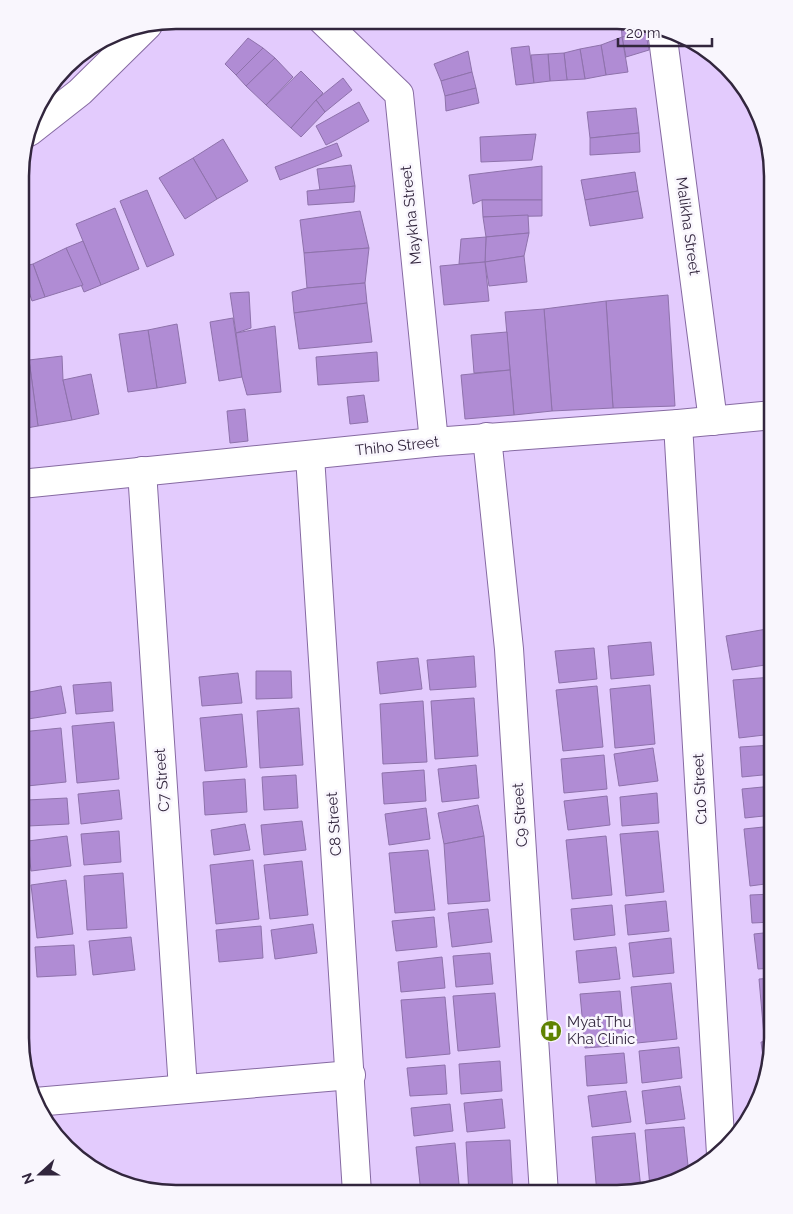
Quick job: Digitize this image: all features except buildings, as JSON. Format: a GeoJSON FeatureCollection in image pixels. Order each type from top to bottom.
{"type":"FeatureCollection","features":[{"type":"Feature","properties":{"kind":"street","name":"Maykha Street"},"geometry":{"type":"LineString","coordinates":[[331,29],[399,94],[434,442]]}},
{"type":"Feature","properties":{"kind":"street"},"geometry":{"type":"LineString","coordinates":[[38,125],[80,92],[138,34]]}},
{"type":"Feature","properties":{"kind":"street","name":"Malikha Street"},"geometry":{"type":"LineString","coordinates":[[663,37],[713,421]]}},
{"type":"Feature","properties":{"kind":"street","name":"Thiho Street"},"geometry":{"type":"LineString","coordinates":[[29,483],[487,437],[678,424],[764,416]]}},
{"type":"Feature","properties":{"kind":"street","name":"C10 Street"},"geometry":{"type":"LineString","coordinates":[[678,424],[720,1143]]}},
{"type":"Feature","properties":{"kind":"street","name":"C9 Street"},"geometry":{"type":"LineString","coordinates":[[487,437],[509,648],[543,1185]]}},
{"type":"Feature","properties":{"kind":"street","name":"C8 Street"},"geometry":{"type":"LineString","coordinates":[[310,456],[358,1185]]}},
{"type":"Feature","properties":{"kind":"street","name":"C7 Street"},"geometry":{"type":"LineString","coordinates":[[142,472],[183,1089]]}},
{"type":"Feature","properties":{"kind":"street"},"geometry":{"type":"LineString","coordinates":[[43,1101],[351,1075]]}},
{"type":"Feature","properties":{"kind":"place","name":"Myat Thu Kha Clinic"},"geometry":{"type":"Point","coordinates":[551,1031]}}]}
